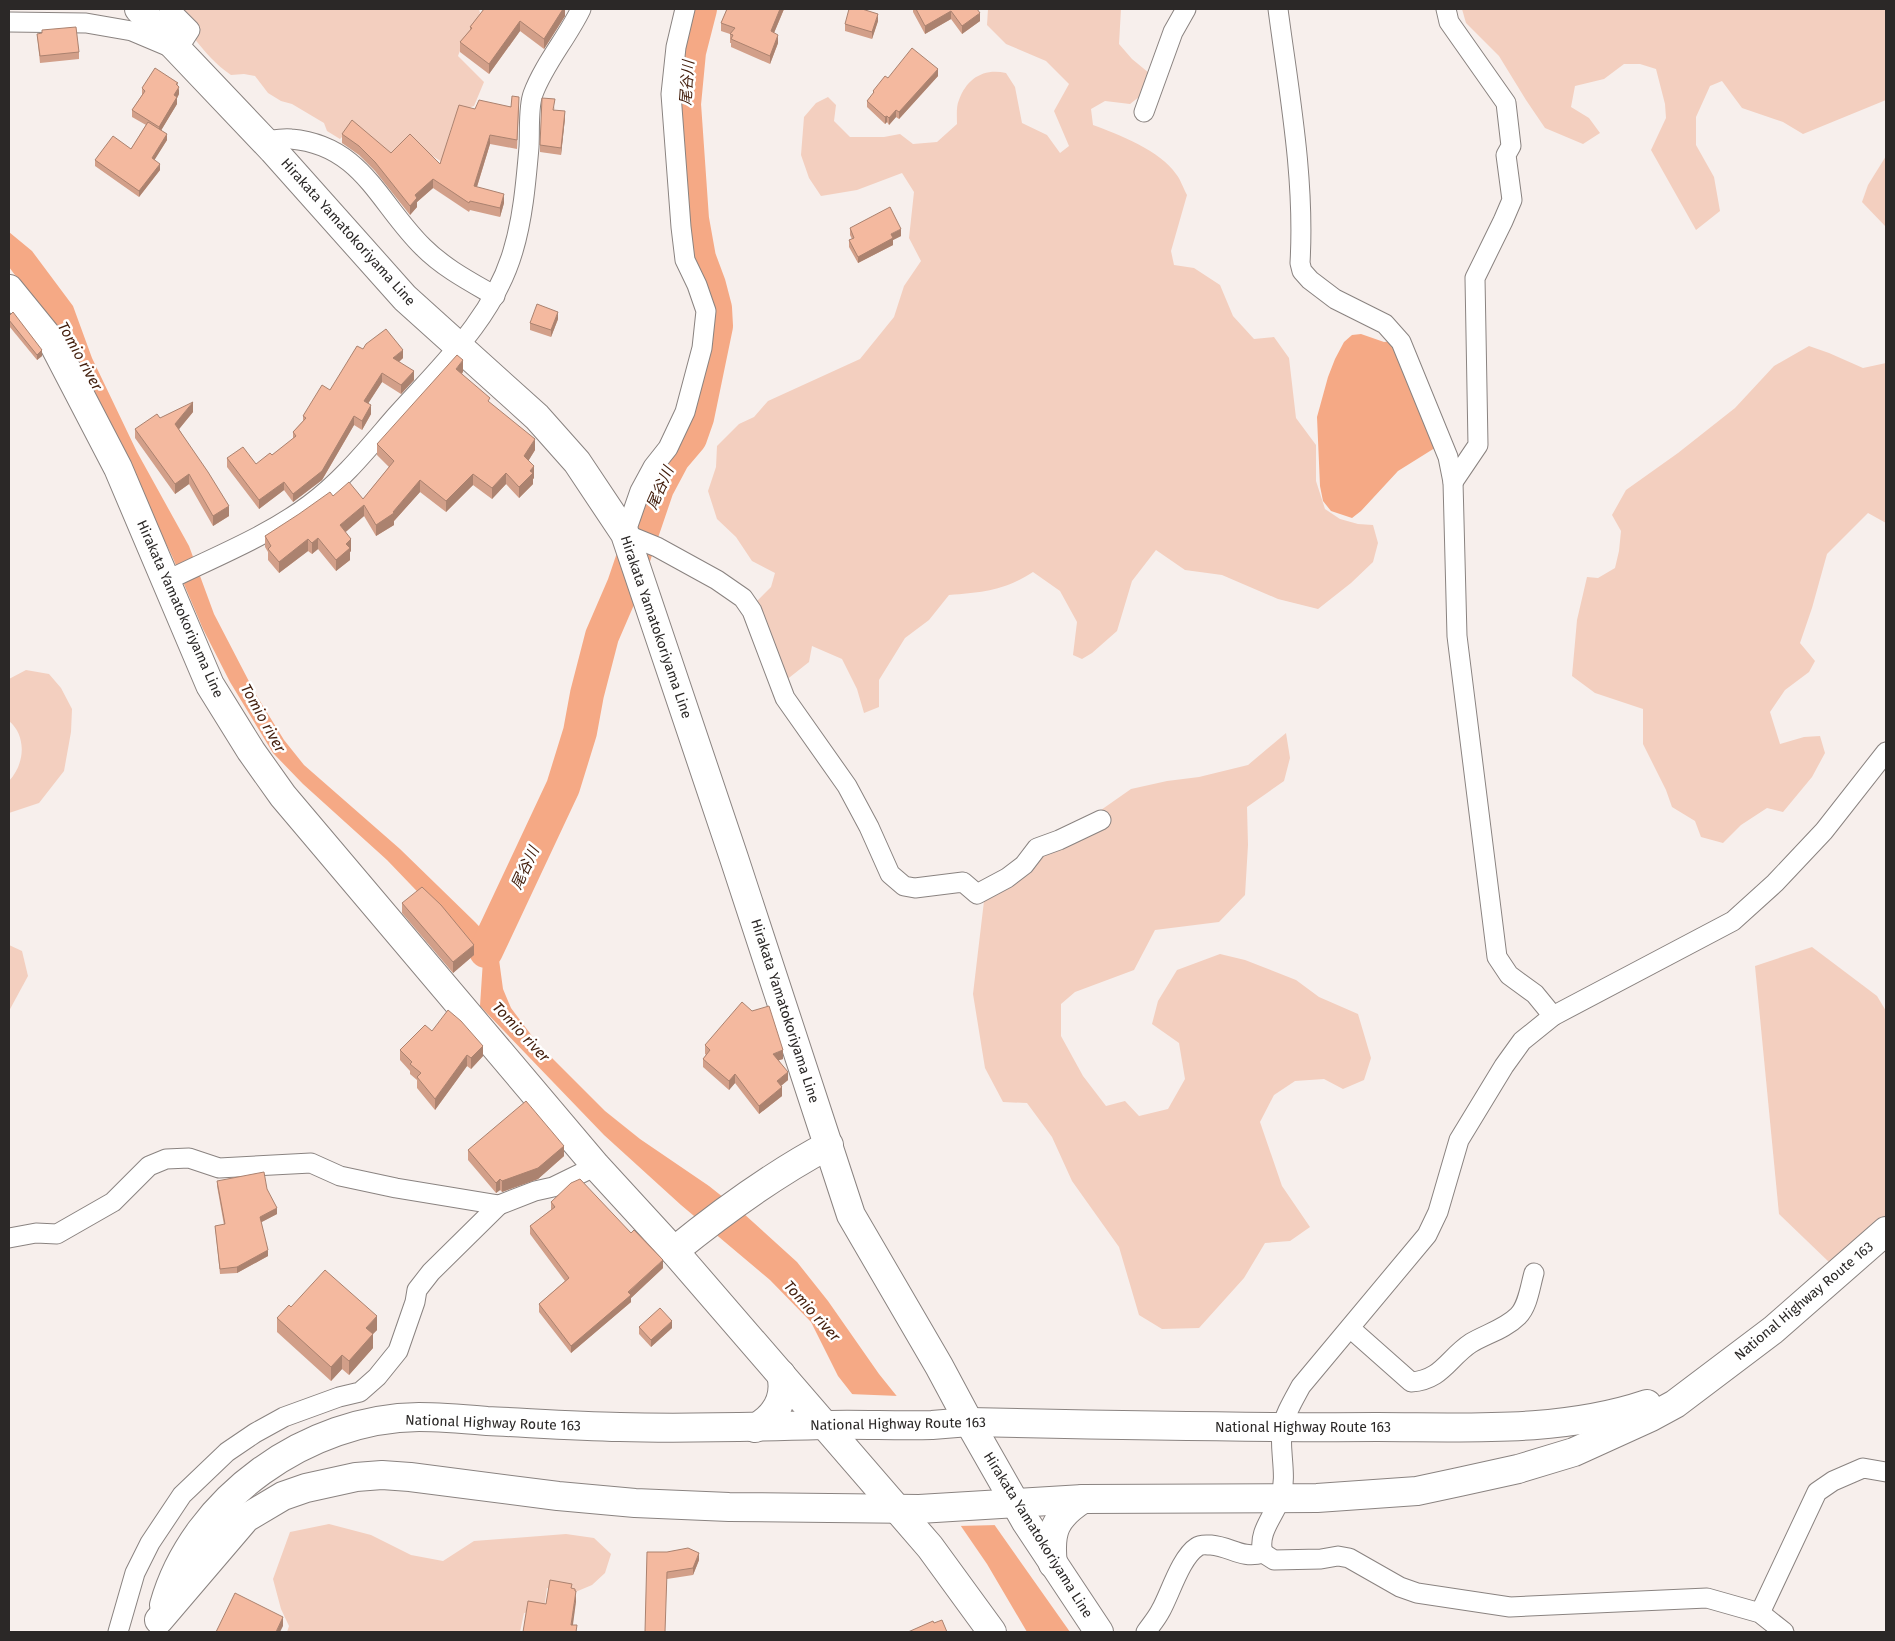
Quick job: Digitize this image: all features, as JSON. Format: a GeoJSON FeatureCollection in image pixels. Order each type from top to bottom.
{"type":"FeatureCollection","features":[{"type":"Feature","properties":{"kind":"main road","name":"Hirakata Yamatokoriyama Line"},"geometry":{"type":"LineString","coordinates":[[138,9],[264,141],[405,298],[537,417],[571,455],[626,534],[851,1215],[939,1366],[969,1422],[1004,1503],[1053,1564],[1100,1632]]}},
{"type":"Feature","properties":{"kind":"main road","name":"Hirakata Yamatokoriyama Line"},"geometry":{"type":"LineString","coordinates":[[9,289],[53,343],[118,468],[210,685],[250,751],[283,796],[596,1166],[674,1251],[826,1425],[908,1509],[992,1632]]}},
{"type":"Feature","properties":{"kind":"main road"},"geometry":{"type":"LineString","coordinates":[[674,1251],[696,1233],[799,1161],[829,1145]]}},
{"type":"Feature","properties":{"kind":"main road","name":"National Highway Route 163"},"geometry":{"type":"LineString","coordinates":[[157,1626],[246,1518],[283,1496],[306,1488],[356,1477],[382,1475],[410,1477],[558,1496],[635,1502],[729,1507],[908,1509],[1083,1499],[1318,1498],[1417,1491],[1518,1469],[1574,1452],[1675,1404],[1774,1330],[1886,1232]]}},
{"type":"Feature","properties":{"kind":"main road","name":"National Highway Route 163"},"geometry":{"type":"LineString","coordinates":[[157,1626],[169,1585],[182,1560],[212,1517],[234,1493],[260,1472],[314,1441],[343,1430],[377,1422],[418,1417],[621,1427],[755,1428],[826,1425],[932,1425],[969,1422],[1282,1428],[1537,1425],[1586,1420],[1627,1411],[1721,1370]]}},
{"type":"Feature","properties":{"kind":"main road"},"geometry":{"type":"LineString","coordinates":[[755,1428],[770,1418],[779,1406],[783,1386],[781,1374]]}},
{"type":"Feature","properties":{"kind":"main road"},"geometry":{"type":"LineString","coordinates":[[1053,1564],[1052,1537],[1055,1525],[1062,1514],[1083,1499]]}},
{"type":"Feature","properties":{"kind":"street"},"geometry":{"type":"LineString","coordinates":[[9,22],[86,22],[132,31],[177,50],[190,30],[169,9]]}},
{"type":"Feature","properties":{"kind":"street"},"geometry":{"type":"LineString","coordinates":[[166,581],[271,530],[309,505],[340,479],[459,345],[483,315],[496,296],[513,252],[520,226],[527,175],[532,96],[581,9]]}},
{"type":"Feature","properties":{"kind":"street"},"geometry":{"type":"LineString","coordinates":[[685,9],[676,47],[671,94],[685,260],[706,310],[702,348],[685,412],[668,448],[653,467],[640,491],[626,534],[657,547],[717,580],[743,598],[752,611],[785,698],[848,786],[890,874],[904,886],[915,888],[963,882],[977,894],[1007,878],[1024,865],[1037,848],[1101,820]]}},
{"type":"Feature","properties":{"kind":"street"},"geometry":{"type":"LineString","coordinates":[[1144,112],[1173,32],[1186,9]]}},
{"type":"Feature","properties":{"kind":"street"},"geometry":{"type":"LineString","coordinates":[[1278,9],[1297,154],[1300,190],[1300,263],[1302,271],[1335,300],[1386,324],[1401,342],[1448,457],[1453,482],[1457,636],[1497,957],[1509,975],[1535,994],[1553,1016]]}},
{"type":"Feature","properties":{"kind":"street"},"geometry":{"type":"LineString","coordinates":[[1446,9],[1449,22],[1506,103],[1511,146],[1506,155],[1512,200],[1475,278],[1478,445],[1453,482]]}},
{"type":"Feature","properties":{"kind":"street"},"geometry":{"type":"LineString","coordinates":[[264,141],[290,138],[319,144],[340,153],[375,187],[422,246],[442,264],[496,296]]}},
{"type":"Feature","properties":{"kind":"street"},"geometry":{"type":"LineString","coordinates":[[1784,1632],[1760,1613],[1707,1598],[1510,1607],[1417,1594],[1400,1587],[1349,1558],[1338,1556],[1321,1559],[1274,1560],[1263,1553],[1261,1546],[1262,1536],[1280,1499],[1284,1474],[1282,1428],[1301,1386],[1427,1234],[1438,1212],[1459,1140],[1468,1122],[1522,1041],[1553,1016],[1733,921],[1775,883],[1824,831],[1886,752]]}},
{"type":"Feature","properties":{"kind":"street"},"geometry":{"type":"LineString","coordinates":[[9,1238],[36,1233],[58,1234],[113,1202],[149,1166],[166,1159],[189,1158],[219,1168],[311,1163],[340,1176],[396,1188],[499,1204],[521,1198],[535,1191],[553,1187],[596,1166]]}},
{"type":"Feature","properties":{"kind":"street"},"geometry":{"type":"LineString","coordinates":[[118,1632],[135,1573],[150,1543],[182,1495],[227,1452],[255,1433],[284,1417],[339,1397],[360,1392],[377,1377],[398,1351],[415,1302],[417,1290],[431,1272],[499,1204]]}},
{"type":"Feature","properties":{"kind":"street"},"geometry":{"type":"LineString","coordinates":[[1350,1328],[1411,1382],[1422,1381],[1439,1373],[1470,1344],[1507,1325],[1518,1316],[1526,1302],[1534,1273]]}},
{"type":"Feature","properties":{"kind":"street"},"geometry":{"type":"LineString","coordinates":[[1760,1613],[1817,1492],[1833,1481],[1863,1468],[1886,1472]]}},
{"type":"Feature","properties":{"kind":"street"},"geometry":{"type":"LineString","coordinates":[[1146,1632],[1160,1612],[1184,1563],[1198,1546],[1216,1546],[1253,1556],[1263,1553]]}},
{"type":"Feature","properties":{"kind":"shaded area"},"geometry":{"type":"Polygon","coordinates":[[[179,9],[479,9],[480,13],[464,40],[458,56],[484,82],[474,106],[459,111],[451,129],[442,162],[425,151],[394,156],[346,133],[340,139],[327,131],[324,123],[292,104],[281,101],[268,93],[255,76],[244,74],[231,75],[211,58],[194,38],[200,30],[179,9]]]}},
{"type":"Feature","properties":{"kind":"shaded area"},"geometry":{"type":"Polygon","coordinates":[[[988,9],[1121,9],[1119,44],[1132,59],[1149,73],[1139,97],[1130,104],[1105,101],[1091,109],[1093,125],[1126,138],[1150,151],[1178,176],[1187,195],[1171,251],[1174,265],[1194,268],[1220,285],[1233,316],[1254,339],[1274,337],[1289,358],[1296,418],[1316,445],[1316,481],[1325,509],[1340,519],[1358,524],[1373,525],[1378,543],[1373,562],[1351,583],[1318,609],[1278,599],[1222,575],[1185,570],[1156,550],[1132,581],[1117,631],[1092,653],[1082,659],[1073,655],[1077,622],[1060,591],[1033,572],[1012,583],[992,590],[949,595],[929,620],[905,638],[879,680],[879,707],[864,713],[857,689],[842,659],[812,646],[809,662],[785,681],[765,630],[757,601],[771,587],[775,573],[752,561],[736,537],[717,519],[708,491],[716,467],[717,446],[739,424],[754,417],[768,401],[860,359],[894,317],[904,286],[921,261],[909,238],[914,192],[902,173],[857,190],[821,196],[809,178],[801,155],[804,117],[816,103],[828,97],[836,105],[834,121],[850,137],[884,137],[900,134],[913,144],[937,142],[957,124],[958,102],[962,92],[972,80],[977,76],[990,72],[1006,73],[1015,87],[1022,123],[1047,135],[1060,153],[1069,146],[1054,111],[1069,84],[1046,61],[1006,44],[987,25],[988,9]]]}},
{"type":"Feature","properties":{"kind":"shaded area"},"geometry":{"type":"Polygon","coordinates":[[[1462,9],[1886,9],[1886,100],[1803,134],[1783,122],[1742,108],[1722,81],[1710,86],[1696,117],[1696,145],[1714,177],[1720,211],[1696,230],[1651,150],[1666,118],[1665,104],[1656,69],[1640,64],[1624,64],[1604,79],[1575,86],[1571,107],[1589,118],[1600,133],[1583,144],[1545,128],[1499,56],[1466,23],[1462,9]]]}},
{"type":"Feature","properties":{"kind":"shaded area"},"geometry":{"type":"Polygon","coordinates":[[[1886,156],[1886,227],[1862,202],[1868,185],[1886,156]]]}},
{"type":"Feature","properties":{"kind":"shaded area"},"geometry":{"type":"Polygon","coordinates":[[[1809,346],[1863,368],[1886,363],[1886,523],[1868,513],[1827,554],[1800,643],[1815,661],[1809,672],[1785,690],[1770,712],[1780,744],[1804,737],[1820,736],[1825,753],[1812,777],[1783,812],[1767,808],[1741,825],[1723,843],[1701,837],[1695,821],[1672,807],[1666,790],[1643,744],[1643,709],[1595,693],[1572,676],[1577,620],[1587,577],[1598,578],[1615,568],[1621,531],[1612,515],[1626,490],[1678,453],[1735,408],[1774,366],[1809,346]]]}},
{"type":"Feature","properties":{"kind":"shaded area"},"geometry":{"type":"Polygon","coordinates":[[[26,670],[49,674],[61,688],[72,709],[71,732],[64,771],[39,803],[9,813],[9,781],[18,767],[22,750],[19,734],[9,721],[9,679],[26,670]]]}},
{"type":"Feature","properties":{"kind":"shaded area"},"geometry":{"type":"Polygon","coordinates":[[[1286,733],[1290,758],[1284,781],[1247,807],[1248,845],[1245,895],[1219,922],[1155,930],[1134,970],[1075,992],[1061,1004],[1061,1036],[1083,1076],[1106,1106],[1125,1101],[1139,1116],[1168,1109],[1185,1079],[1179,1043],[1152,1024],[1158,1001],[1177,970],[1220,954],[1245,960],[1296,980],[1319,997],[1358,1014],[1371,1058],[1364,1080],[1343,1089],[1324,1079],[1295,1081],[1274,1095],[1260,1122],[1282,1186],[1310,1227],[1290,1241],[1265,1243],[1244,1278],[1199,1328],[1162,1329],[1139,1315],[1119,1247],[1072,1181],[1052,1137],[1027,1103],[1003,1102],[985,1068],[973,994],[984,901],[1040,853],[1080,841],[1101,810],[1131,789],[1167,781],[1199,777],[1248,765],[1286,733]]]}},
{"type":"Feature","properties":{"kind":"shaded area"},"geometry":{"type":"Polygon","coordinates":[[[9,945],[22,951],[28,976],[9,1011],[9,945]]]}},
{"type":"Feature","properties":{"kind":"shaded area"},"geometry":{"type":"Polygon","coordinates":[[[1812,947],[1877,996],[1886,1011],[1886,1233],[1831,1264],[1779,1214],[1755,966],[1812,947]]]}},
{"type":"Feature","properties":{"kind":"shaded area"},"geometry":{"type":"Polygon","coordinates":[[[329,1524],[371,1535],[411,1555],[443,1561],[474,1541],[566,1534],[594,1538],[611,1554],[605,1573],[592,1585],[573,1593],[547,1588],[544,1609],[524,1613],[520,1632],[287,1632],[289,1626],[281,1609],[273,1579],[290,1532],[329,1524]]]}},
{"type":"Feature","properties":{"kind":"water","name":"Tomio river"},"geometry":{"type":"Polygon","coordinates":[[[9,232],[32,251],[73,306],[92,358],[137,452],[189,546],[214,614],[255,693],[284,740],[304,765],[400,849],[497,945],[503,989],[511,1008],[538,1044],[605,1111],[640,1139],[709,1186],[743,1213],[797,1262],[828,1301],[879,1374],[953,1466],[1070,1632],[1027,1632],[987,1564],[954,1516],[900,1455],[838,1376],[811,1322],[770,1280],[681,1205],[604,1135],[480,1006],[483,960],[387,860],[303,784],[273,753],[230,682],[203,629],[172,556],[128,467],[38,306],[9,267],[9,232]]]}},
{"type":"Feature","properties":{"kind":"water"},"geometry":{"type":"Polygon","coordinates":[[[1361,334],[1384,342],[1393,341],[1438,446],[1398,471],[1361,511],[1352,518],[1331,511],[1323,501],[1320,486],[1317,417],[1328,377],[1344,342],[1352,335],[1361,334]]]}},
{"type":"Feature","properties":{"kind":"pier"},"geometry":{"type":"Polygon","coordinates":[[[849,1394],[899,1396],[955,1465],[998,1525],[957,1526],[849,1394]]]}},
{"type":"Feature","properties":{"kind":"building"},"geometry":{"type":"Polygon","coordinates":[[[484,9],[563,9],[544,39],[520,21],[489,64],[460,42],[484,9]]]}},
{"type":"Feature","properties":{"kind":"building"},"geometry":{"type":"Polygon","coordinates":[[[727,9],[780,9],[771,31],[778,35],[770,56],[731,39],[733,35],[730,34],[735,28],[721,23],[727,9]]]}},
{"type":"Feature","properties":{"kind":"building"},"geometry":{"type":"Polygon","coordinates":[[[849,9],[862,9],[878,14],[872,32],[845,24],[849,9]]]}},
{"type":"Feature","properties":{"kind":"building"},"geometry":{"type":"Polygon","coordinates":[[[916,9],[977,9],[980,13],[962,26],[951,11],[925,26],[916,9]]]}},
{"type":"Feature","properties":{"kind":"building"},"geometry":{"type":"Polygon","coordinates":[[[76,27],[79,52],[40,56],[37,34],[42,33],[42,30],[76,27]]]}},
{"type":"Feature","properties":{"kind":"building"},"geometry":{"type":"Polygon","coordinates":[[[912,48],[938,69],[899,112],[896,110],[889,118],[885,117],[867,101],[885,76],[888,78],[912,48]]]}},
{"type":"Feature","properties":{"kind":"building"},"geometry":{"type":"Polygon","coordinates":[[[155,68],[178,83],[176,84],[179,87],[174,95],[177,97],[159,127],[132,110],[145,91],[142,88],[155,68]]]}},
{"type":"Feature","properties":{"kind":"building"},"geometry":{"type":"Polygon","coordinates":[[[512,96],[519,97],[517,140],[490,135],[474,186],[504,194],[500,208],[470,201],[469,203],[433,179],[415,195],[417,198],[410,206],[375,162],[359,146],[342,134],[352,120],[391,153],[410,134],[440,164],[459,105],[475,109],[479,100],[511,107],[512,96]]]}},
{"type":"Feature","properties":{"kind":"building"},"geometry":{"type":"Polygon","coordinates":[[[542,98],[555,99],[553,110],[565,111],[561,148],[540,145],[542,98]]]}},
{"type":"Feature","properties":{"kind":"building"},"geometry":{"type":"Polygon","coordinates":[[[148,122],[167,134],[152,158],[160,164],[139,191],[95,160],[113,136],[131,149],[148,122]]]}},
{"type":"Feature","properties":{"kind":"building"},"geometry":{"type":"Polygon","coordinates":[[[890,207],[901,229],[891,234],[893,238],[858,257],[849,240],[854,238],[850,228],[890,207]]]}},
{"type":"Feature","properties":{"kind":"building"},"geometry":{"type":"Polygon","coordinates":[[[537,304],[558,312],[551,330],[530,323],[537,304]]]}},
{"type":"Feature","properties":{"kind":"building"},"geometry":{"type":"Polygon","coordinates":[[[13,312],[42,350],[37,355],[9,320],[9,316],[13,312]]]}},
{"type":"Feature","properties":{"kind":"building"},"geometry":{"type":"Polygon","coordinates":[[[386,329],[403,350],[393,358],[414,371],[401,385],[382,373],[364,401],[371,405],[362,421],[354,416],[322,471],[293,494],[284,482],[259,500],[227,458],[243,447],[256,464],[270,453],[272,455],[296,436],[293,432],[306,418],[303,416],[322,385],[330,390],[357,346],[363,349],[366,344],[386,329]]]}},
{"type":"Feature","properties":{"kind":"building"},"geometry":{"type":"Polygon","coordinates":[[[457,355],[463,360],[456,369],[490,398],[488,401],[535,439],[524,456],[534,466],[530,471],[533,473],[519,487],[506,473],[492,488],[473,474],[446,501],[420,480],[394,513],[376,525],[364,505],[340,525],[351,539],[346,544],[350,548],[336,560],[318,538],[312,543],[308,539],[279,562],[268,549],[271,546],[265,536],[330,492],[333,496],[349,482],[363,499],[394,461],[377,444],[457,355]]]}},
{"type":"Feature","properties":{"kind":"building"},"geometry":{"type":"Polygon","coordinates":[[[193,402],[175,424],[229,506],[213,516],[189,474],[175,484],[135,429],[157,414],[160,418],[193,402]]]}},
{"type":"Feature","properties":{"kind":"building"},"geometry":{"type":"Polygon","coordinates":[[[422,887],[441,905],[474,945],[453,962],[402,903],[422,887]]]}},
{"type":"Feature","properties":{"kind":"building"},"geometry":{"type":"Polygon","coordinates":[[[742,1002],[752,1011],[769,1006],[783,1050],[773,1054],[788,1072],[777,1081],[782,1087],[759,1106],[735,1074],[729,1081],[703,1059],[710,1050],[705,1045],[742,1002]]]}},
{"type":"Feature","properties":{"kind":"building"},"geometry":{"type":"Polygon","coordinates":[[[448,1010],[461,1021],[483,1046],[471,1058],[467,1055],[435,1099],[417,1077],[421,1073],[410,1064],[412,1062],[400,1050],[425,1025],[432,1031],[448,1010]]]}},
{"type":"Feature","properties":{"kind":"building"},"geometry":{"type":"Polygon","coordinates":[[[526,1101],[564,1146],[538,1168],[502,1181],[500,1179],[496,1183],[468,1150],[526,1101]]]}},
{"type":"Feature","properties":{"kind":"building"},"geometry":{"type":"Polygon","coordinates":[[[264,1172],[267,1189],[277,1208],[260,1217],[268,1250],[237,1267],[220,1269],[215,1226],[225,1224],[217,1181],[264,1172]]]}},
{"type":"Feature","properties":{"kind":"building"},"geometry":{"type":"Polygon","coordinates":[[[580,1179],[631,1233],[634,1230],[663,1260],[628,1292],[631,1295],[571,1346],[539,1304],[569,1278],[530,1226],[555,1207],[551,1202],[571,1183],[580,1179]]]}},
{"type":"Feature","properties":{"kind":"building"},"geometry":{"type":"Polygon","coordinates":[[[325,1270],[377,1316],[366,1328],[373,1334],[349,1361],[342,1355],[331,1367],[277,1318],[289,1305],[291,1307],[325,1270]]]}},
{"type":"Feature","properties":{"kind":"building"},"geometry":{"type":"Polygon","coordinates":[[[660,1308],[672,1321],[651,1340],[639,1327],[660,1308]]]}},
{"type":"Feature","properties":{"kind":"building"},"geometry":{"type":"Polygon","coordinates":[[[688,1548],[699,1553],[693,1568],[667,1572],[665,1632],[645,1632],[647,1552],[667,1552],[688,1548]]]}},
{"type":"Feature","properties":{"kind":"building"},"geometry":{"type":"Polygon","coordinates":[[[550,1580],[572,1584],[571,1588],[576,1591],[571,1625],[577,1625],[576,1632],[523,1632],[528,1601],[546,1604],[550,1580]]]}},
{"type":"Feature","properties":{"kind":"building"},"geometry":{"type":"Polygon","coordinates":[[[235,1593],[283,1617],[276,1632],[216,1632],[235,1593]]]}},
{"type":"Feature","properties":{"kind":"building"},"geometry":{"type":"Polygon","coordinates":[[[942,1620],[947,1632],[908,1632],[933,1621],[934,1623],[942,1620]]]}},
{"type":"Feature","properties":{"kind":"waterway","name":"尾谷川"},"geometry":{"type":"LineString","coordinates":[[486,951],[563,787],[580,732],[587,694],[602,636],[624,585],[657,488],[673,458],[690,438],[697,418],[716,326],[715,308],[699,258],[692,219],[684,104],[689,52],[700,9]]}}]}
